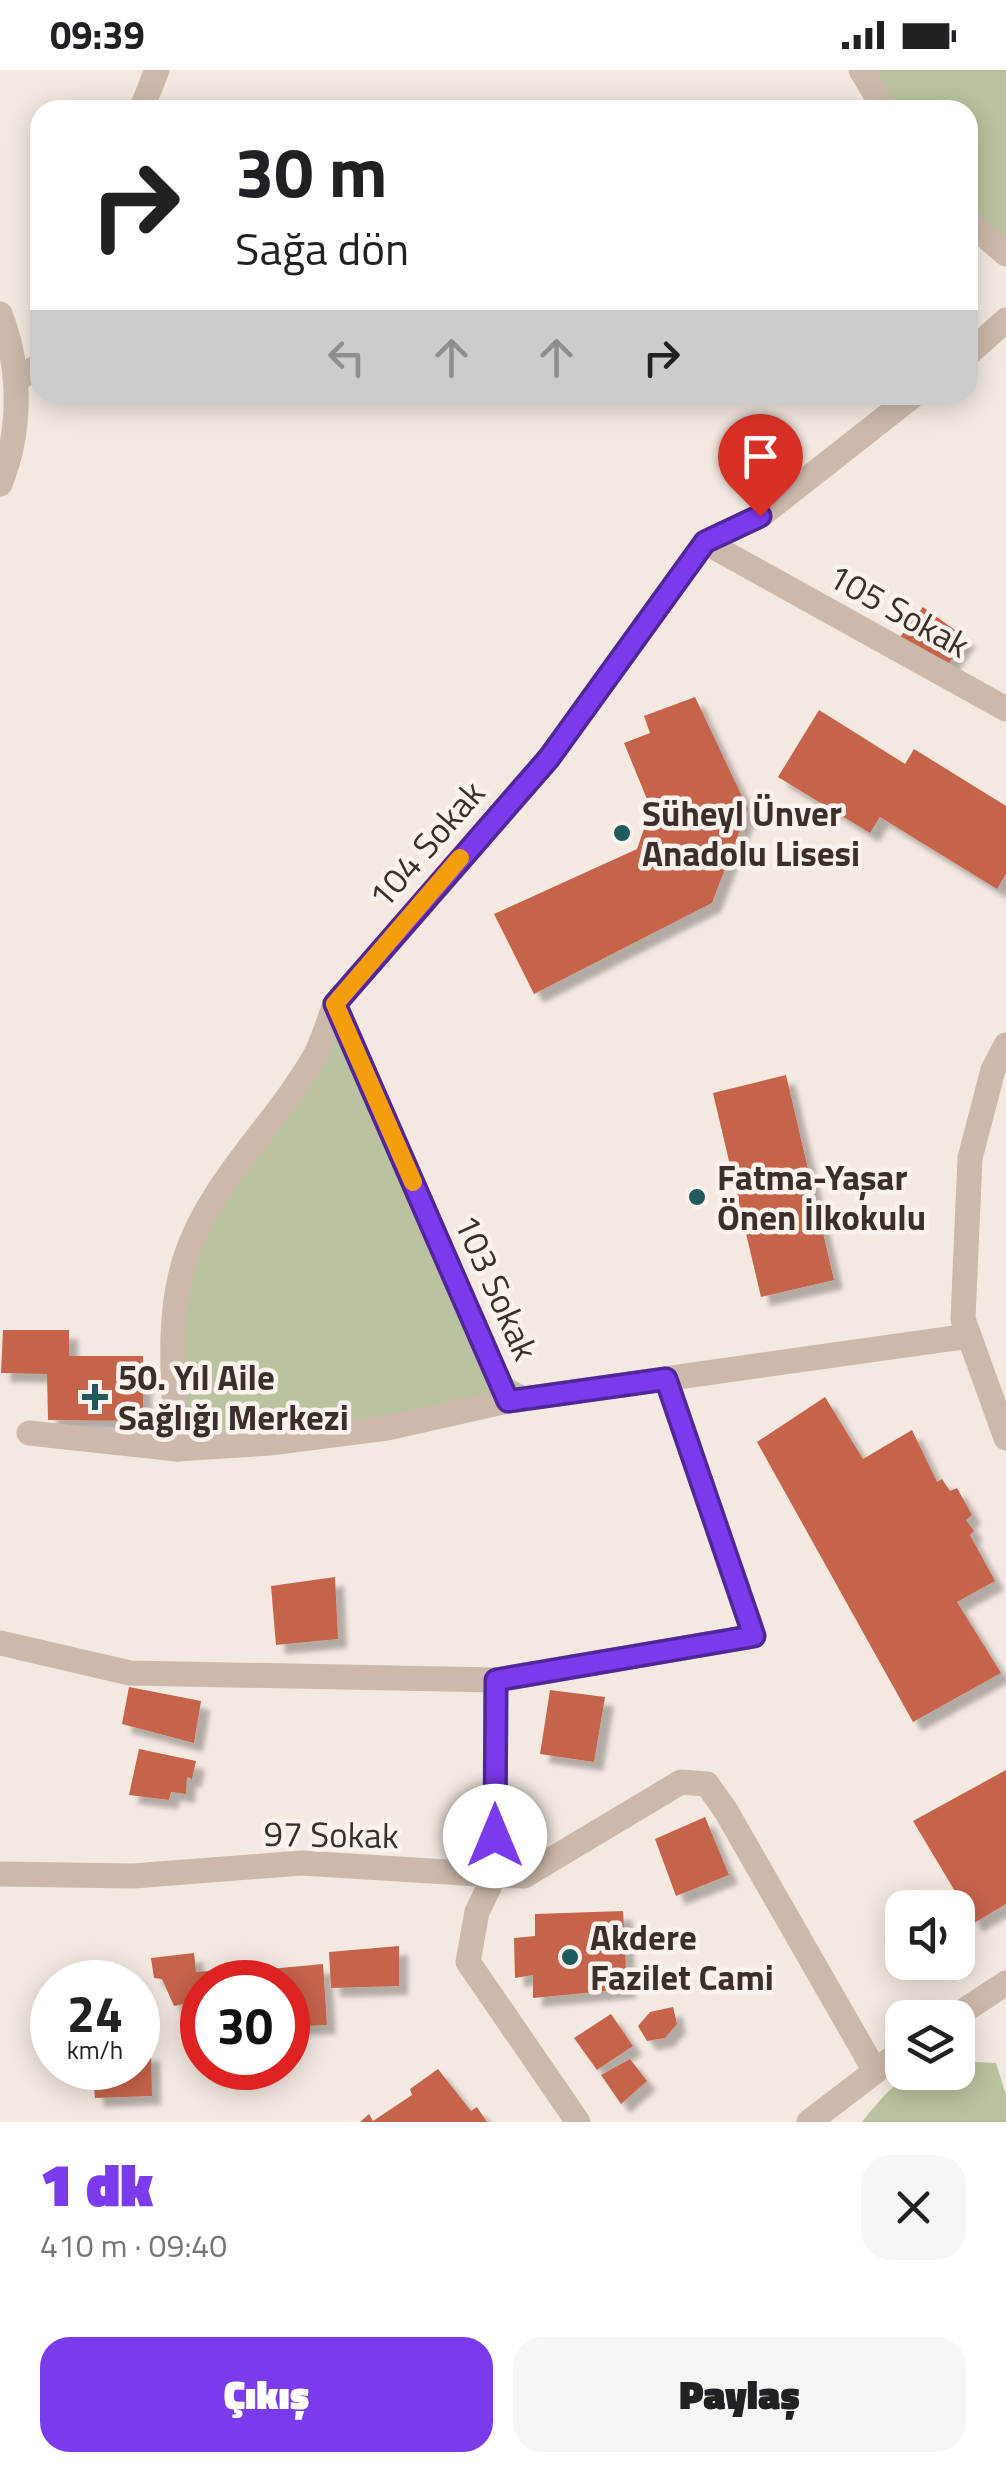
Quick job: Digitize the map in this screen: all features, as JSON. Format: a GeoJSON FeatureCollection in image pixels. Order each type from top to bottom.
{"type":"FeatureCollection","features":[{"type":"Feature","properties":{"kind":"street"},"geometry":{"type":"LineString","coordinates":[[145,100],[158,70]]}},
{"type":"Feature","properties":{"kind":"street"},"geometry":{"type":"LineString","coordinates":[[861,70],[879,100]]}},
{"type":"Feature","properties":{"kind":"street"},"geometry":{"type":"LineString","coordinates":[[978,230],[1006,254]]}},
{"type":"Feature","properties":{"kind":"street"},"geometry":{"type":"LineString","coordinates":[[0,314],[10,341],[16,380],[16,424],[0,484]]}},
{"type":"Feature","properties":{"kind":"street"},"geometry":{"type":"LineString","coordinates":[[978,345],[1006,320]]}},
{"type":"Feature","properties":{"kind":"street"},"geometry":{"type":"LineString","coordinates":[[16,380],[30,371]]}},
{"type":"Feature","properties":{"kind":"street","name":"104 Sokak"},"geometry":{"type":"LineString","coordinates":[[177,1449],[176,1303],[185,1260],[203,1216],[316,1053],[335,1004],[549,758],[705,542],[760,516],[901,405]]}},
{"type":"Feature","properties":{"kind":"street","name":"105 Sokak"},"geometry":{"type":"LineString","coordinates":[[705,542],[1006,709]]}},
{"type":"Feature","properties":{"kind":"street","name":"103 Sokak"},"geometry":{"type":"LineString","coordinates":[[29,1433],[177,1449],[270,1443],[387,1428],[508,1401],[335,1004]]}},
{"type":"Feature","properties":{"kind":"street"},"geometry":{"type":"LineString","coordinates":[[1006,1045],[994,1070],[970,1158],[963,1319],[1006,1438]]}},
{"type":"Feature","properties":{"kind":"street"},"geometry":{"type":"LineString","coordinates":[[508,1401],[969,1336]]}},
{"type":"Feature","properties":{"kind":"street"},"geometry":{"type":"LineString","coordinates":[[0,1644],[130,1673],[496,1680],[754,1636],[666,1379]]}},
{"type":"Feature","properties":{"kind":"street"},"geometry":{"type":"LineString","coordinates":[[496,1680],[495,1875],[477,1912],[468,1962],[578,2122]]}},
{"type":"Feature","properties":{"kind":"street","name":"97 Sokak"},"geometry":{"type":"LineString","coordinates":[[0,1874],[133,1876],[302,1863],[524,1876],[682,1782],[707,1784],[876,2071]]}},
{"type":"Feature","properties":{"kind":"street"},"geometry":{"type":"LineString","coordinates":[[975,2003],[1006,1983]]}},
{"type":"Feature","properties":{"kind":"street"},"geometry":{"type":"LineString","coordinates":[[809,2122],[885,2064]]}},
{"type":"Feature","properties":{"kind":"green space"},"geometry":{"type":"Polygon","coordinates":[[[861,70],[1006,70],[1006,254],[978,230],[978,100],[879,100],[861,70]]]}},
{"type":"Feature","properties":{"kind":"green space"},"geometry":{"type":"Polygon","coordinates":[[[346,1019],[495,1370],[525,1386],[387,1428],[177,1449],[185,1260],[346,1019]]]}},
{"type":"Feature","properties":{"kind":"green space"},"geometry":{"type":"Polygon","coordinates":[[[975,2062],[996,2063],[1006,2095],[1006,2122],[862,2122],[891,2090],[975,2090],[975,2062]]]}},
{"type":"Feature","properties":{"kind":"building"},"geometry":{"type":"Polygon","coordinates":[[[923,607],[966,638],[946,668],[900,637],[923,607]]]}},
{"type":"Feature","properties":{"kind":"building"},"geometry":{"type":"Polygon","coordinates":[[[695,697],[748,809],[712,903],[534,994],[494,914],[637,849],[651,809],[624,743],[650,733],[644,716],[695,697]]]}},
{"type":"Feature","properties":{"kind":"building"},"geometry":{"type":"Polygon","coordinates":[[[819,710],[905,764],[914,749],[1006,806],[1006,874],[997,889],[880,817],[870,833],[778,777],[819,710]]]}},
{"type":"Feature","properties":{"kind":"building"},"geometry":{"type":"Polygon","coordinates":[[[786,1075],[834,1280],[761,1297],[713,1093],[786,1075]]]}},
{"type":"Feature","properties":{"kind":"building","name":"50. Yıl Aile Sağlığı Merkezi"},"geometry":{"type":"Polygon","coordinates":[[[3,1330],[69,1330],[69,1356],[143,1356],[143,1421],[48,1420],[47,1374],[1,1373],[3,1330]]]}},
{"type":"Feature","properties":{"kind":"building"},"geometry":{"type":"Polygon","coordinates":[[[825,1397],[863,1459],[912,1430],[937,1482],[942,1479],[950,1491],[957,1488],[972,1515],[966,1520],[974,1531],[970,1535],[995,1581],[957,1602],[1001,1673],[913,1722],[757,1442],[825,1397]]]}},
{"type":"Feature","properties":{"kind":"building"},"geometry":{"type":"Polygon","coordinates":[[[335,1577],[338,1639],[276,1645],[271,1586],[335,1577]]]}},
{"type":"Feature","properties":{"kind":"building"},"geometry":{"type":"Polygon","coordinates":[[[129,1687],[201,1701],[194,1743],[122,1724],[129,1687]]]}},
{"type":"Feature","properties":{"kind":"building"},"geometry":{"type":"Polygon","coordinates":[[[550,1690],[605,1697],[594,1762],[540,1754],[550,1690]]]}},
{"type":"Feature","properties":{"kind":"building"},"geometry":{"type":"Polygon","coordinates":[[[139,1749],[196,1761],[192,1779],[187,1777],[186,1794],[171,1792],[169,1800],[129,1795],[139,1749]]]}},
{"type":"Feature","properties":{"kind":"building"},"geometry":{"type":"Polygon","coordinates":[[[1006,1770],[1006,1904],[975,1922],[975,1890],[954,1890],[913,1821],[1006,1770]]]}},
{"type":"Feature","properties":{"kind":"building"},"geometry":{"type":"Polygon","coordinates":[[[705,1817],[729,1875],[676,1896],[655,1839],[705,1817]]]}},
{"type":"Feature","properties":{"kind":"building","name":"Akdere Fazilet Cami"},"geometry":{"type":"Polygon","coordinates":[[[623,1911],[627,1989],[533,1998],[533,1975],[515,1978],[514,1938],[535,1936],[535,1914],[623,1911]]]}},
{"type":"Feature","properties":{"kind":"building"},"geometry":{"type":"Polygon","coordinates":[[[399,1946],[399,1986],[331,1988],[329,1952],[399,1946]]]}},
{"type":"Feature","properties":{"kind":"building"},"geometry":{"type":"Polygon","coordinates":[[[194,1953],[195,1960],[180,1960],[180,2005],[174,2006],[160,1979],[160,1960],[151,1958],[194,1953]]]}},
{"type":"Feature","properties":{"kind":"building"},"geometry":{"type":"Polygon","coordinates":[[[323,1964],[327,2025],[310,2026],[310,1965],[323,1964]]]}},
{"type":"Feature","properties":{"kind":"building"},"geometry":{"type":"Polygon","coordinates":[[[673,2007],[677,2024],[665,2038],[647,2041],[638,2026],[650,2012],[673,2007]]]}},
{"type":"Feature","properties":{"kind":"building"},"geometry":{"type":"Polygon","coordinates":[[[611,2014],[633,2046],[597,2070],[574,2038],[611,2014]]]}},
{"type":"Feature","properties":{"kind":"building"},"geometry":{"type":"Polygon","coordinates":[[[630,2059],[647,2081],[621,2104],[601,2075],[630,2059]]]}},
{"type":"Feature","properties":{"kind":"building"},"geometry":{"type":"Polygon","coordinates":[[[438,2069],[471,2111],[477,2107],[487,2122],[360,2122],[369,2114],[373,2121],[412,2095],[410,2089],[438,2069]]]}},
{"type":"Feature","properties":{"kind":"building"},"geometry":{"type":"Polygon","coordinates":[[[94,2090],[152,2090],[152,2096],[95,2098],[94,2090]]]}},
{"type":"Feature","properties":{"kind":"slow traffic"},"geometry":{"type":"LineString","coordinates":[[413,1182],[335,1004],[460,858]]}},
{"type":"Feature","properties":{"kind":"place","name":"Süheyl Ünver Anadolu Lisesi"},"geometry":{"type":"Point","coordinates":[622,833]}},
{"type":"Feature","properties":{"kind":"place","name":"Fatma-Yaşar Önen İlkokulu"},"geometry":{"type":"Point","coordinates":[697,1197]}},
{"type":"Feature","properties":{"kind":"place","name":"50. Yıl Aile Sağlığı Merkezi"},"geometry":{"type":"Point","coordinates":[95,1397]}},
{"type":"Feature","properties":{"kind":"place","name":"Akdere Fazilet Cami"},"geometry":{"type":"Point","coordinates":[570,1957]}},
{"type":"Feature","properties":{"kind":"route"},"geometry":{"type":"LineString","coordinates":[[495,1836],[496,1680],[754,1636],[666,1379],[508,1401],[335,1004],[549,758],[705,542],[760,516]]}}]}
